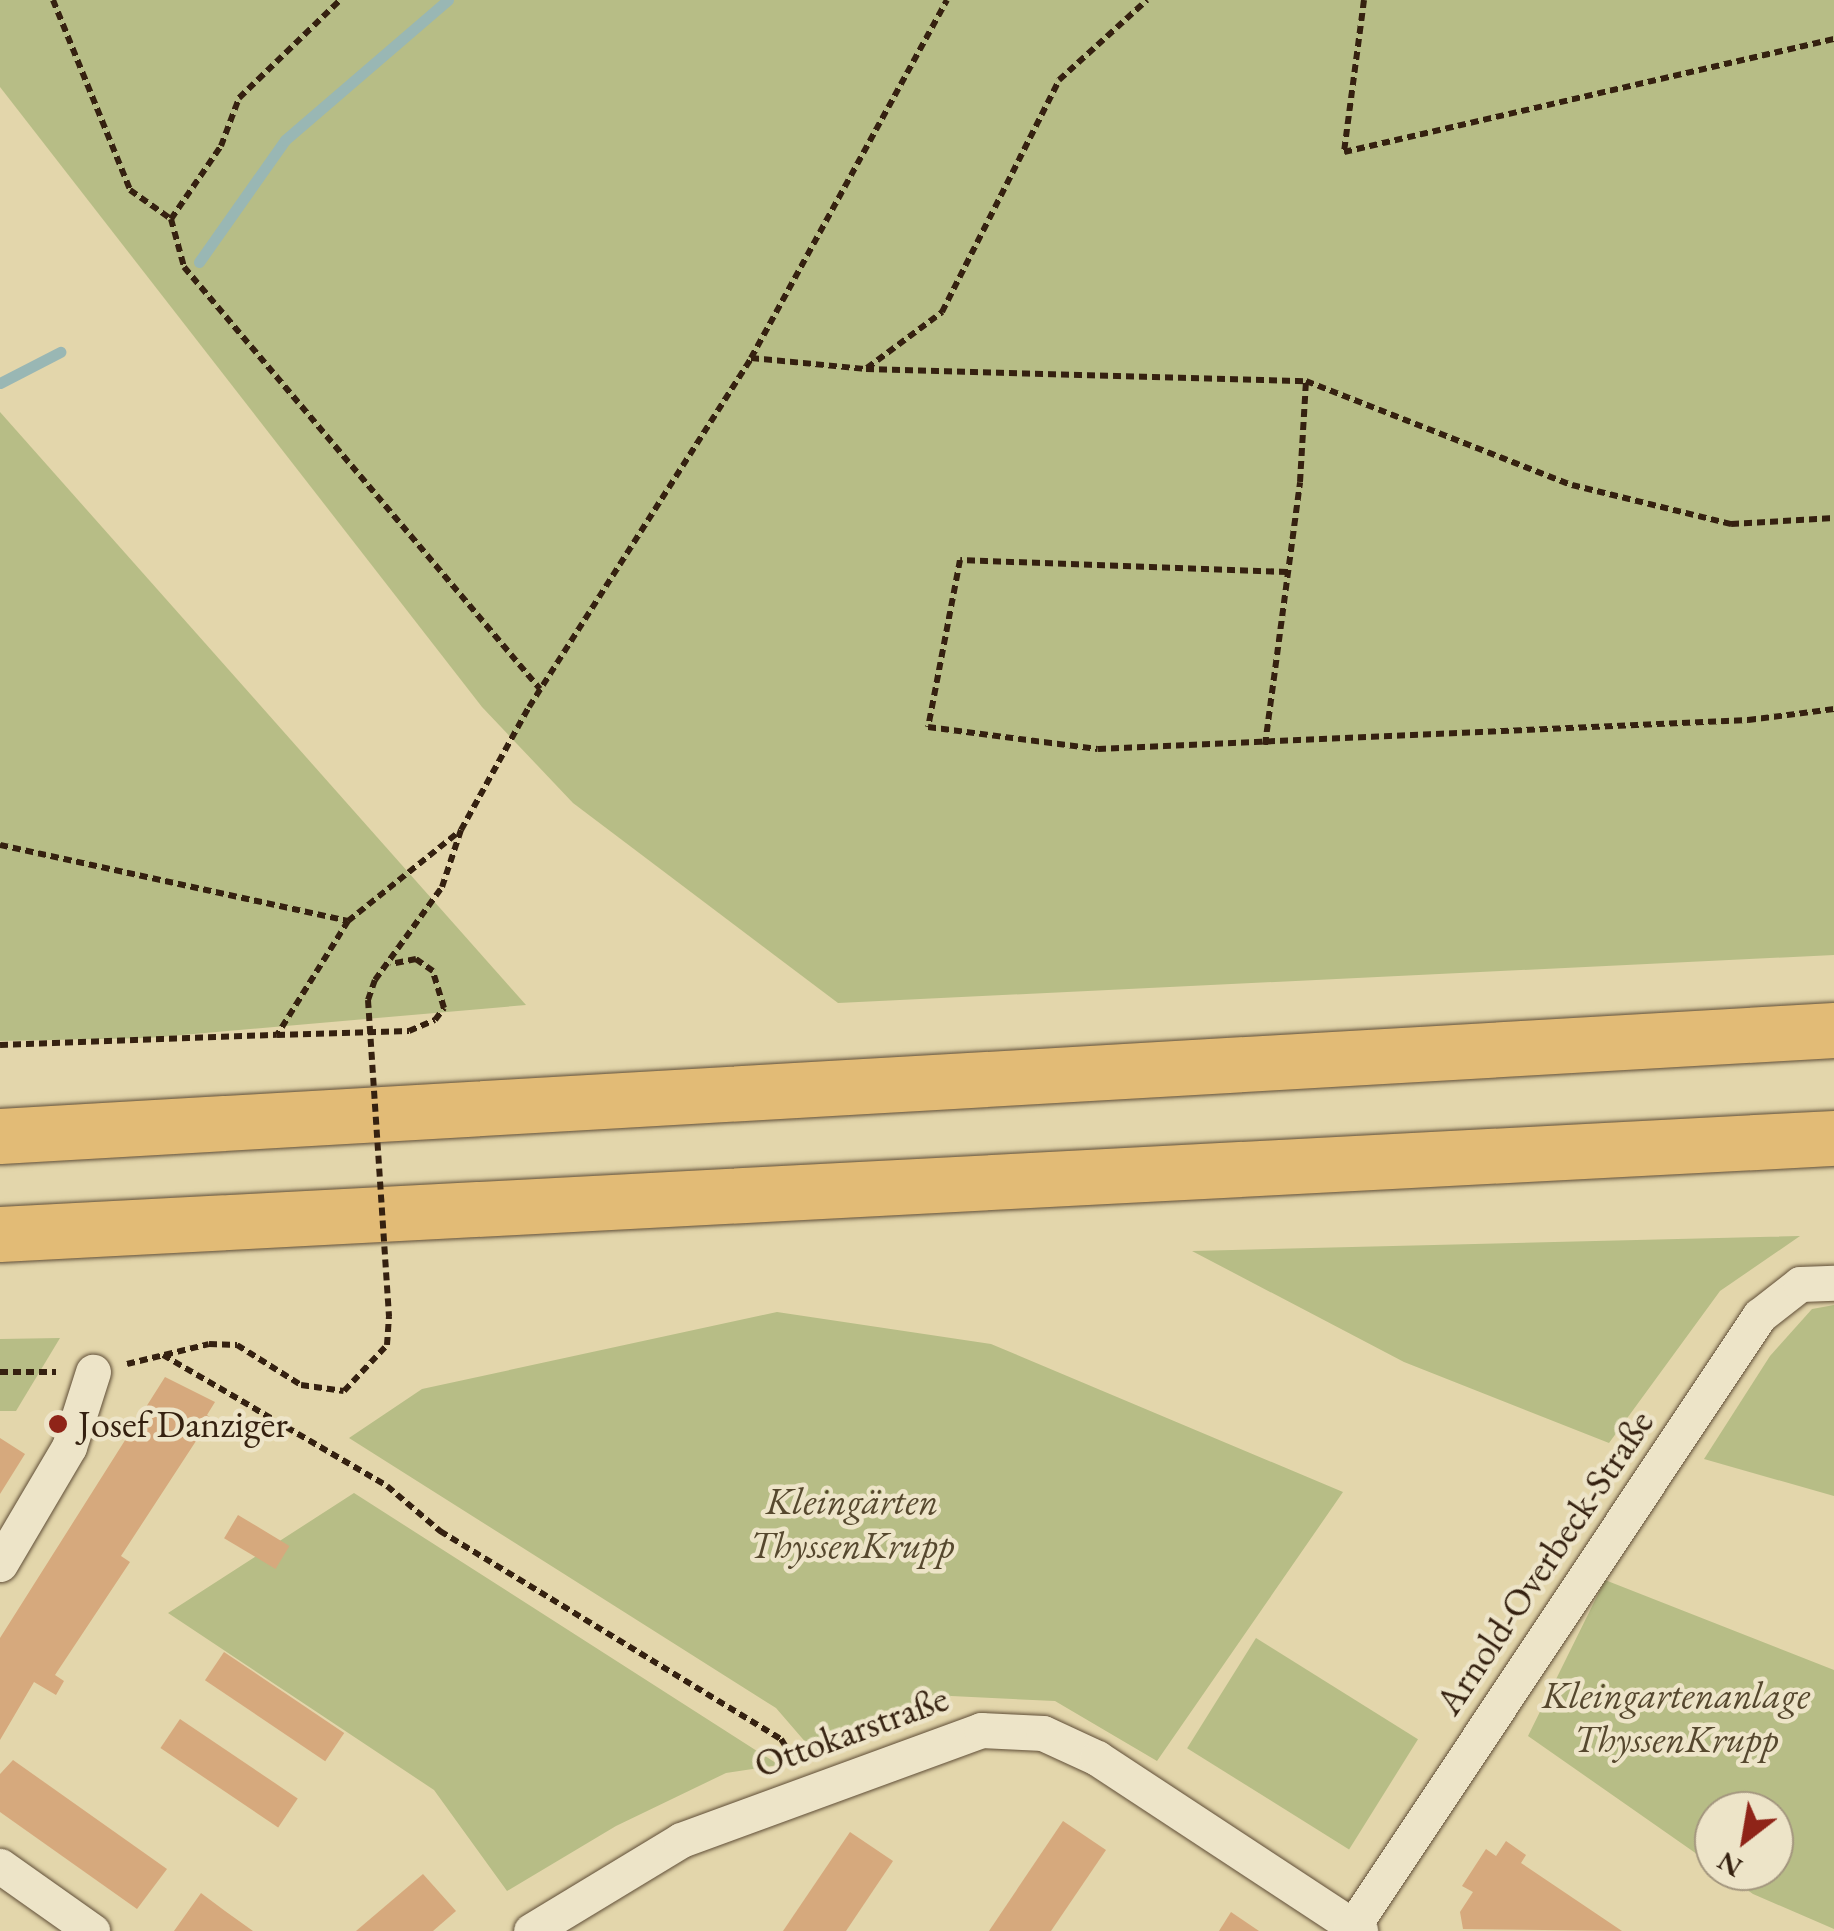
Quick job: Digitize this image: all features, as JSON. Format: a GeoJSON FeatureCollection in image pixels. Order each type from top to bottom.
{"type":"FeatureCollection","features":[{"type":"Feature","properties":{"kind":"highway"},"geometry":{"type":"LineString","coordinates":[[0,1136],[1834,1030]]}},
{"type":"Feature","properties":{"kind":"highway"},"geometry":{"type":"LineString","coordinates":[[0,1234],[1834,1138]]}},
{"type":"Feature","properties":{"kind":"street","name":"Arnold-Overbeck-Straße"},"geometry":{"type":"LineString","coordinates":[[1354,1930],[1759,1316],[1800,1284],[1834,1283]]}},
{"type":"Feature","properties":{"kind":"street"},"geometry":{"type":"LineString","coordinates":[[0,1564],[69,1446],[93,1372]]}},
{"type":"Feature","properties":{"kind":"street","name":"Ottokarstraße"},"geometry":{"type":"LineString","coordinates":[[531,1931],[681,1840],[811,1787],[981,1730],[1043,1733],[1096,1758],[1354,1930]]}},
{"type":"Feature","properties":{"kind":"street"},"geometry":{"type":"LineString","coordinates":[[0,1866],[92,1931]]}},
{"type":"Feature","properties":{"kind":"path"},"geometry":{"type":"LineString","coordinates":[[54,0],[130,190],[171,219],[184,267],[540,689]]}},
{"type":"Feature","properties":{"kind":"path"},"geometry":{"type":"LineString","coordinates":[[171,219],[221,146],[238,98],[340,0]]}},
{"type":"Feature","properties":{"kind":"path"},"geometry":{"type":"LineString","coordinates":[[0,1372],[93,1372],[208,1344],[237,1345],[301,1385],[344,1392],[387,1345],[389,1316],[368,1000],[442,888],[461,830],[540,689],[751,358],[947,0]]}},
{"type":"Feature","properties":{"kind":"path"},"geometry":{"type":"LineString","coordinates":[[866,369],[942,312],[1059,80],[1148,0]]}},
{"type":"Feature","properties":{"kind":"path"},"geometry":{"type":"LineString","coordinates":[[1364,0],[1344,152],[1834,38]]}},
{"type":"Feature","properties":{"kind":"path"},"geometry":{"type":"LineString","coordinates":[[751,358],[866,369],[1306,380],[1572,485],[1731,524],[1834,518]]}},
{"type":"Feature","properties":{"kind":"path"},"geometry":{"type":"LineString","coordinates":[[1265,745],[1306,380]]}},
{"type":"Feature","properties":{"kind":"path"},"geometry":{"type":"LineString","coordinates":[[1287,572],[960,560],[928,728],[1098,749],[1265,745],[1748,720],[1834,709]]}},
{"type":"Feature","properties":{"kind":"path"},"geometry":{"type":"LineString","coordinates":[[276,1035],[348,920],[461,830]]}},
{"type":"Feature","properties":{"kind":"path"},"geometry":{"type":"LineString","coordinates":[[0,845],[348,920]]}},
{"type":"Feature","properties":{"kind":"path"},"geometry":{"type":"LineString","coordinates":[[0,1045],[409,1031],[435,1020],[444,1008],[433,971],[416,959],[390,964]]}},
{"type":"Feature","properties":{"kind":"path"},"geometry":{"type":"LineString","coordinates":[[163,1355],[386,1486],[440,1532],[782,1738],[811,1787]]}},
{"type":"Feature","properties":{"kind":"green space"},"geometry":{"type":"Polygon","coordinates":[[[0,0],[1834,0],[1834,955],[838,1003],[573,803],[482,707],[0,87],[0,0]]]}},
{"type":"Feature","properties":{"kind":"green space"},"geometry":{"type":"Polygon","coordinates":[[[0,412],[526,1005],[148,1038],[0,1041],[0,412]]]}},
{"type":"Feature","properties":{"kind":"green space"},"geometry":{"type":"Polygon","coordinates":[[[1800,1236],[1720,1291],[1609,1443],[1404,1362],[1192,1251],[1800,1236]]]}},
{"type":"Feature","properties":{"kind":"green space"},"geometry":{"type":"Polygon","coordinates":[[[1834,1305],[1834,1496],[1704,1459],[1770,1356],[1812,1309],[1834,1305]]]}},
{"type":"Feature","properties":{"kind":"green space","name":"Kleingärten ThyssenKrupp"},"geometry":{"type":"Polygon","coordinates":[[[777,1312],[991,1344],[1343,1492],[1157,1761],[1055,1701],[951,1696],[814,1752],[776,1708],[349,1438],[422,1389],[777,1312]]]}},
{"type":"Feature","properties":{"kind":"green space"},"geometry":{"type":"Polygon","coordinates":[[[60,1338],[16,1411],[0,1411],[0,1339],[60,1338]]]}},
{"type":"Feature","properties":{"kind":"green space"},"geometry":{"type":"Polygon","coordinates":[[[354,1493],[779,1765],[726,1773],[616,1826],[507,1891],[434,1790],[168,1613],[354,1493]]]}},
{"type":"Feature","properties":{"kind":"green space","name":"Kleingartenanlage ThyssenKrupp"},"geometry":{"type":"Polygon","coordinates":[[[1605,1580],[1834,1670],[1834,1929],[1749,1891],[1794,1891],[1794,1791],[1694,1791],[1694,1852],[1528,1736],[1605,1580]]]}},
{"type":"Feature","properties":{"kind":"green space"},"geometry":{"type":"Polygon","coordinates":[[[1256,1638],[1418,1739],[1349,1849],[1187,1748],[1256,1638]]]}},
{"type":"Feature","properties":{"kind":"building"},"geometry":{"type":"Polygon","coordinates":[[[165,1377],[215,1402],[207,1415],[211,1418],[121,1556],[130,1562],[55,1675],[64,1681],[56,1695],[34,1682],[0,1740],[0,1638],[165,1377]]]}},
{"type":"Feature","properties":{"kind":"building"},"geometry":{"type":"Polygon","coordinates":[[[0,1438],[25,1454],[0,1494],[0,1438]]]}},
{"type":"Feature","properties":{"kind":"building"},"geometry":{"type":"Polygon","coordinates":[[[238,1515],[289,1546],[276,1569],[224,1538],[238,1515]]]}},
{"type":"Feature","properties":{"kind":"building"},"geometry":{"type":"Polygon","coordinates":[[[224,1652],[344,1733],[325,1761],[205,1680],[224,1652]]]}},
{"type":"Feature","properties":{"kind":"building"},"geometry":{"type":"Polygon","coordinates":[[[180,1719],[298,1798],[278,1827],[160,1748],[180,1719]]]}},
{"type":"Feature","properties":{"kind":"building"},"geometry":{"type":"Polygon","coordinates":[[[13,1760],[167,1869],[137,1909],[0,1812],[0,1774],[13,1760]]]}},
{"type":"Feature","properties":{"kind":"building"},"geometry":{"type":"Polygon","coordinates":[[[1063,1821],[1106,1850],[1051,1931],[989,1931],[1063,1821]]]}},
{"type":"Feature","properties":{"kind":"building"},"geometry":{"type":"Polygon","coordinates":[[[850,1832],[893,1861],[846,1931],[783,1931],[850,1832]]]}},
{"type":"Feature","properties":{"kind":"building"},"geometry":{"type":"Polygon","coordinates":[[[1506,1841],[1526,1855],[1521,1863],[1622,1931],[1463,1929],[1460,1912],[1473,1892],[1462,1886],[1486,1849],[1496,1856],[1506,1841]]]}},
{"type":"Feature","properties":{"kind":"building"},"geometry":{"type":"Polygon","coordinates":[[[423,1874],[456,1911],[433,1931],[356,1931],[423,1874]]]}},
{"type":"Feature","properties":{"kind":"building"},"geometry":{"type":"Polygon","coordinates":[[[201,1893],[225,1911],[253,1931],[174,1931],[201,1893]]]}},
{"type":"Feature","properties":{"kind":"building"},"geometry":{"type":"Polygon","coordinates":[[[1231,1912],[1259,1931],[1219,1931],[1231,1912]]]}},
{"type":"Feature","properties":{"kind":"waterway"},"geometry":{"type":"LineString","coordinates":[[199,262],[285,140],[448,0]]}},
{"type":"Feature","properties":{"kind":"waterway"},"geometry":{"type":"LineString","coordinates":[[0,383],[60,352]]}},
{"type":"Feature","properties":{"kind":"place","name":"Josef Danziger"},"geometry":{"type":"Point","coordinates":[58,1424]}}]}
